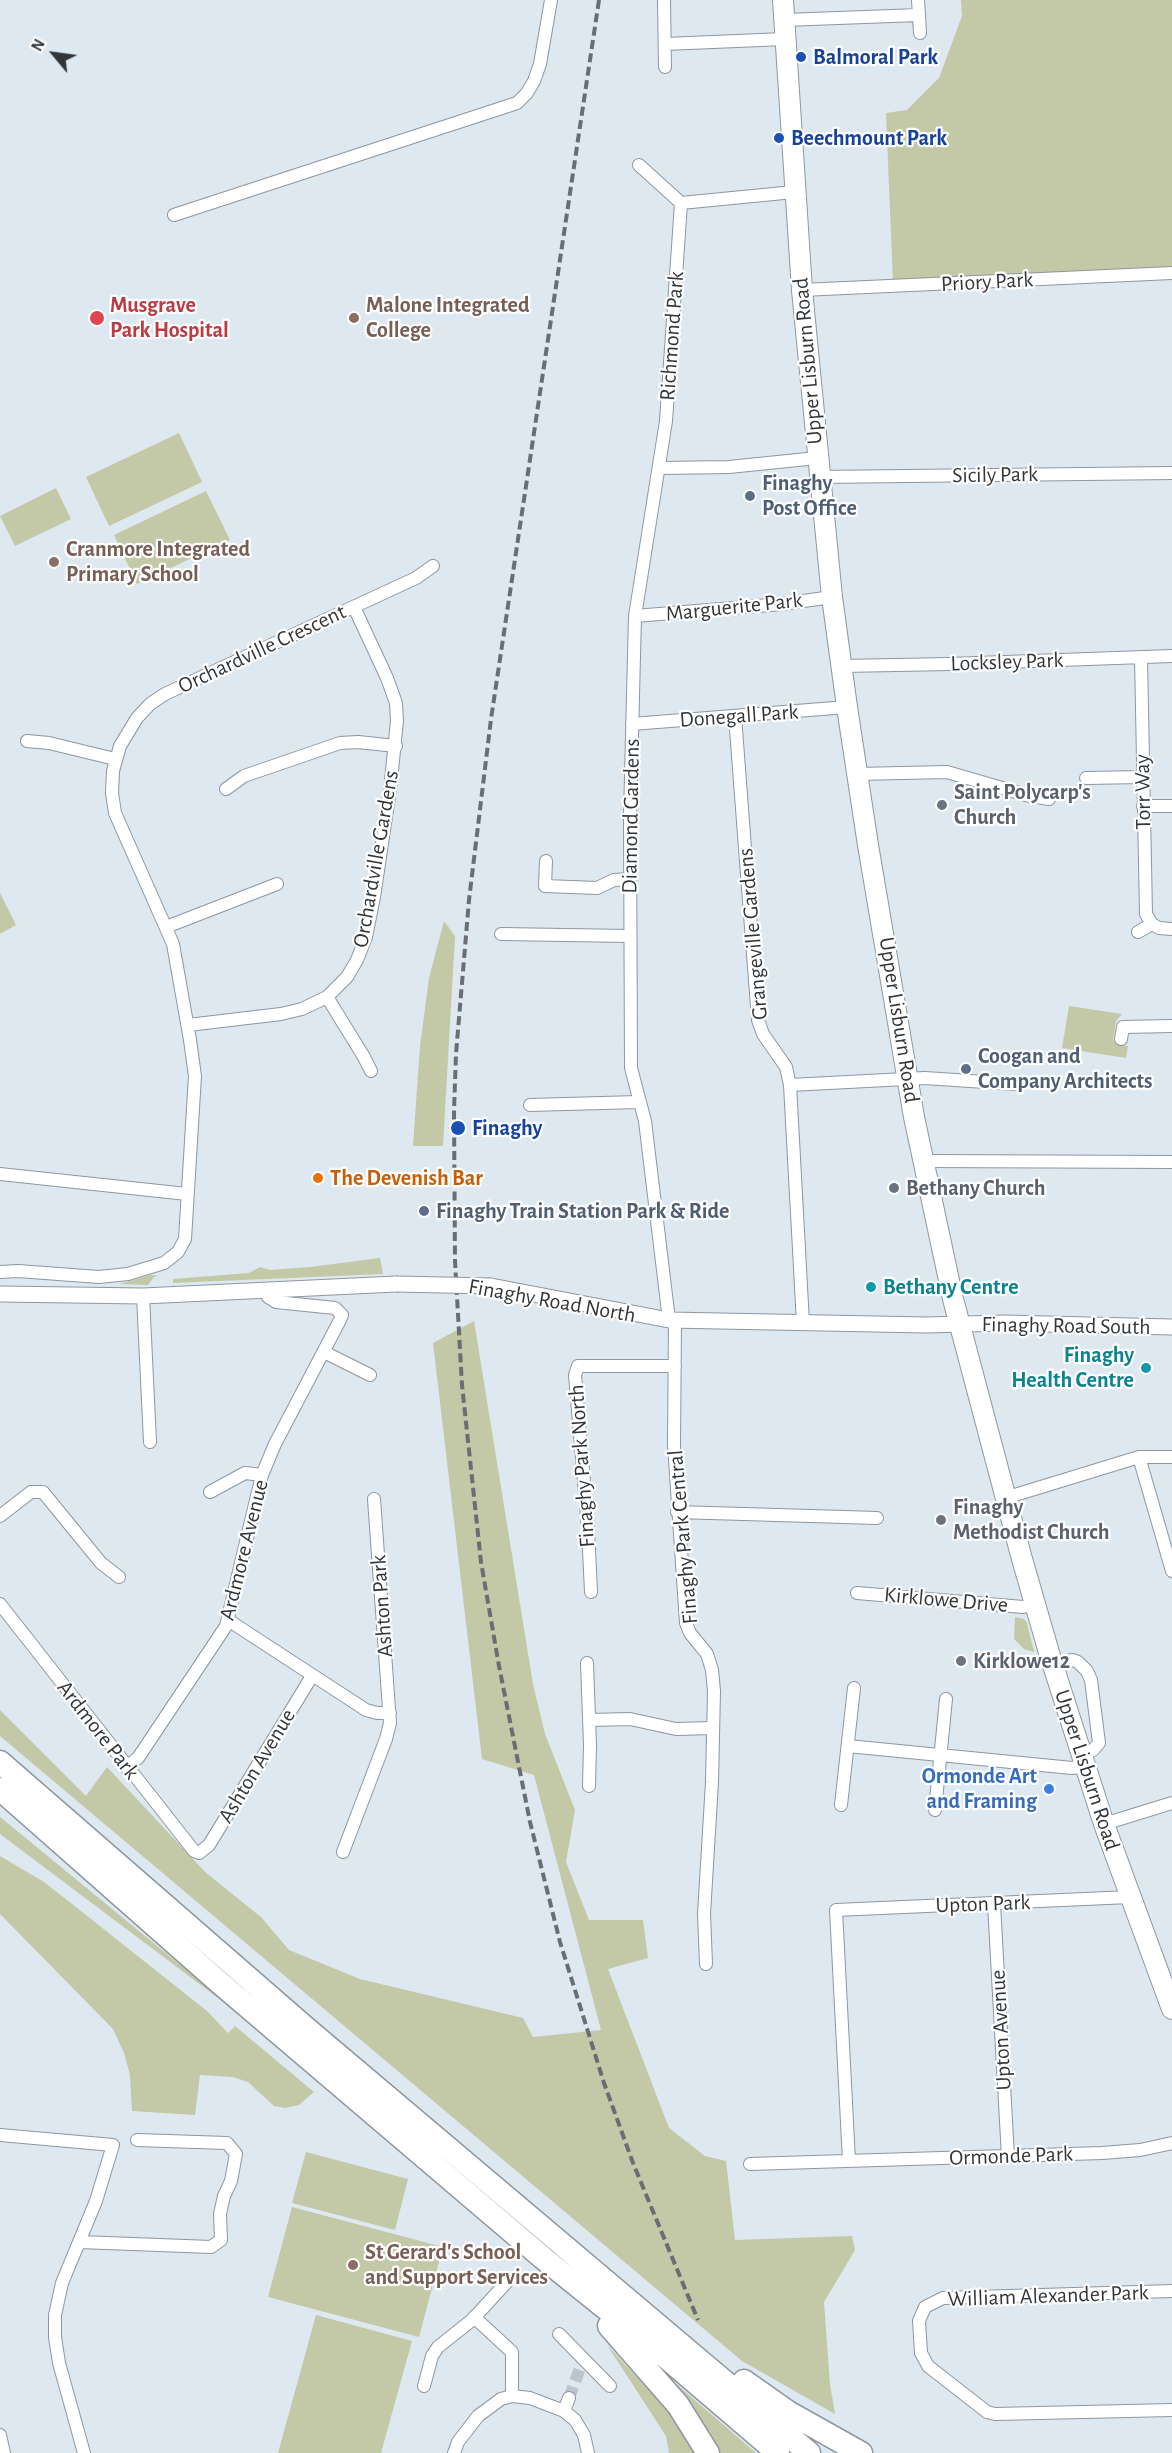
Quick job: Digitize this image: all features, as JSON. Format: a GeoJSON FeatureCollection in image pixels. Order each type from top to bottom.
{"type":"FeatureCollection","features":[{"type":"Feature","properties":{"kind":"highway"},"geometry":{"type":"LineString","coordinates":[[0,1762],[306,2029],[808,2453]]}},
{"type":"Feature","properties":{"kind":"highway"},"geometry":{"type":"LineString","coordinates":[[0,1790],[220,1983],[543,2258],[655,2348],[778,2453]]}},
{"type":"Feature","properties":{"kind":"highway"},"geometry":{"type":"LineString","coordinates":[[306,2029],[392,2088],[485,2163],[714,2358],[788,2412],[861,2453]]}},
{"type":"Feature","properties":{"kind":"highway"},"geometry":{"type":"LineString","coordinates":[[543,2258],[655,2376],[678,2405],[708,2453]]}},
{"type":"Feature","properties":{"kind":"main road","name":"Upper Lisburn Road"},"geometry":{"type":"LineString","coordinates":[[783,0],[802,290],[832,597],[857,774],[908,1080],[960,1325],[1005,1498],[1052,1664],[1130,1897],[1166,1977],[1172,2009]]}},
{"type":"Feature","properties":{"kind":"street"},"geometry":{"type":"LineString","coordinates":[[174,215],[517,103],[527,93],[540,64],[551,0]]}},
{"type":"Feature","properties":{"kind":"street"},"geometry":{"type":"LineString","coordinates":[[664,0],[665,68]]}},
{"type":"Feature","properties":{"kind":"street"},"geometry":{"type":"LineString","coordinates":[[918,0],[920,33]]}},
{"type":"Feature","properties":{"kind":"street"},"geometry":{"type":"LineString","coordinates":[[665,44],[919,15]]}},
{"type":"Feature","properties":{"kind":"street"},"geometry":{"type":"LineString","coordinates":[[639,165],[681,204],[794,192]]}},
{"type":"Feature","properties":{"kind":"street","name":"Richmond Park"},"geometry":{"type":"LineString","coordinates":[[660,468],[673,345],[681,204]]}},
{"type":"Feature","properties":{"kind":"street","name":"Priory Park"},"geometry":{"type":"LineString","coordinates":[[802,290],[1172,273]]}},
{"type":"Feature","properties":{"kind":"street"},"geometry":{"type":"LineString","coordinates":[[660,468],[818,468]]}},
{"type":"Feature","properties":{"kind":"street","name":"Diamond Gardens"},"geometry":{"type":"LineString","coordinates":[[660,468],[635,616],[630,879],[631,1068],[638,1102],[645,1121],[672,1320]]}},
{"type":"Feature","properties":{"kind":"street","name":"Sicily Park"},"geometry":{"type":"LineString","coordinates":[[818,468],[1172,473]]}},
{"type":"Feature","properties":{"kind":"street","name":"Orchardville Crescent"},"geometry":{"type":"LineString","coordinates":[[0,1271],[99,1277],[128,1274],[158,1266],[178,1252],[187,1228],[195,1076],[188,1025],[173,944],[115,813],[112,793],[115,759],[137,718],[165,694],[416,578],[433,567]]}},
{"type":"Feature","properties":{"kind":"street","name":"Marguerite Park"},"geometry":{"type":"LineString","coordinates":[[635,616],[782,604],[832,597]]}},
{"type":"Feature","properties":{"kind":"street","name":"Orchardville Gardens"},"geometry":{"type":"LineString","coordinates":[[188,1025],[281,1014],[302,1009],[327,997],[346,977],[357,960],[366,937],[396,746],[396,703],[354,607]]}},
{"type":"Feature","properties":{"kind":"street","name":"Locksley Park"},"geometry":{"type":"LineString","coordinates":[[842,666],[1172,656]]}},
{"type":"Feature","properties":{"kind":"street","name":"Torr Way"},"geometry":{"type":"LineString","coordinates":[[1141,657],[1144,901],[1146,914],[1152,924]]}},
{"type":"Feature","properties":{"kind":"street","name":"Donegall Park"},"geometry":{"type":"LineString","coordinates":[[632,724],[847,707]]}},
{"type":"Feature","properties":{"kind":"street","name":"Grangeville Gardens"},"geometry":{"type":"LineString","coordinates":[[735,716],[758,1020],[763,1034],[786,1067],[790,1085],[802,1323]]}},
{"type":"Feature","properties":{"kind":"street"},"geometry":{"type":"LineString","coordinates":[[27,741],[49,743],[115,759]]}},
{"type":"Feature","properties":{"kind":"street","name":"Orchardville Gardens"},"geometry":{"type":"LineString","coordinates":[[226,789],[244,776],[340,743],[358,742],[396,746]]}},
{"type":"Feature","properties":{"kind":"street"},"geometry":{"type":"LineString","coordinates":[[857,774],[946,772],[1026,795],[1049,799]]}},
{"type":"Feature","properties":{"kind":"street"},"geometry":{"type":"LineString","coordinates":[[1094,774],[1143,777]]}},
{"type":"Feature","properties":{"kind":"street"},"geometry":{"type":"LineString","coordinates":[[1143,806],[1172,806]]}},
{"type":"Feature","properties":{"kind":"street"},"geometry":{"type":"LineString","coordinates":[[546,861],[545,886],[597,888],[614,879],[630,879]]}},
{"type":"Feature","properties":{"kind":"street"},"geometry":{"type":"LineString","coordinates":[[166,927],[277,884]]}},
{"type":"Feature","properties":{"kind":"street"},"geometry":{"type":"LineString","coordinates":[[1138,932],[1152,924],[1159,928],[1172,929]]}},
{"type":"Feature","properties":{"kind":"street"},"geometry":{"type":"LineString","coordinates":[[501,934],[630,936]]}},
{"type":"Feature","properties":{"kind":"street"},"geometry":{"type":"LineString","coordinates":[[327,997],[371,1071]]}},
{"type":"Feature","properties":{"kind":"street"},"geometry":{"type":"LineString","coordinates":[[1121,1039],[1123,1027],[1172,1026]]}},
{"type":"Feature","properties":{"kind":"street"},"geometry":{"type":"LineString","coordinates":[[790,1085],[925,1078],[1016,1084]]}},
{"type":"Feature","properties":{"kind":"street"},"geometry":{"type":"LineString","coordinates":[[530,1105],[638,1102]]}},
{"type":"Feature","properties":{"kind":"street"},"geometry":{"type":"LineString","coordinates":[[924,1161],[1172,1162]]}},
{"type":"Feature","properties":{"kind":"street"},"geometry":{"type":"LineString","coordinates":[[0,1174],[187,1194]]}},
{"type":"Feature","properties":{"kind":"street","name":"Finaghy Road North"},"geometry":{"type":"LineString","coordinates":[[0,1294],[143,1296],[396,1284],[491,1286],[672,1320],[960,1325]]}},
{"type":"Feature","properties":{"kind":"street","name":"Ardmore Avenue"},"geometry":{"type":"LineString","coordinates":[[126,1767],[138,1758],[226,1626],[262,1475],[275,1444],[342,1315],[339,1310],[276,1302],[268,1297],[267,1290]]}},
{"type":"Feature","properties":{"kind":"street"},"geometry":{"type":"LineString","coordinates":[[143,1296],[150,1442]]}},
{"type":"Feature","properties":{"kind":"street","name":"Finaghy Park Central"},"geometry":{"type":"LineString","coordinates":[[672,1320],[675,1366],[674,1445],[677,1512],[686,1623],[690,1633],[707,1654],[712,1670],[713,1728],[704,1914],[705,1964]]}},
{"type":"Feature","properties":{"kind":"street","name":"Finaghy Road South"},"geometry":{"type":"LineString","coordinates":[[960,1325],[1004,1323],[1172,1327]]}},
{"type":"Feature","properties":{"kind":"street"},"geometry":{"type":"LineString","coordinates":[[324,1352],[370,1375]]}},
{"type":"Feature","properties":{"kind":"street","name":"Finaghy Park North"},"geometry":{"type":"LineString","coordinates":[[591,1592],[575,1375],[578,1366],[675,1366]]}},
{"type":"Feature","properties":{"kind":"street"},"geometry":{"type":"LineString","coordinates":[[1005,1498],[1139,1457],[1172,1457]]}},
{"type":"Feature","properties":{"kind":"street"},"geometry":{"type":"LineString","coordinates":[[1139,1457],[1172,1570]]}},
{"type":"Feature","properties":{"kind":"street"},"geometry":{"type":"LineString","coordinates":[[210,1492],[245,1473],[262,1475]]}},
{"type":"Feature","properties":{"kind":"street"},"geometry":{"type":"LineString","coordinates":[[0,1516],[31,1492],[43,1492],[101,1563],[119,1577]]}},
{"type":"Feature","properties":{"kind":"street","name":"Ashton Park"},"geometry":{"type":"LineString","coordinates":[[343,1852],[386,1739],[390,1713],[374,1499]]}},
{"type":"Feature","properties":{"kind":"street"},"geometry":{"type":"LineString","coordinates":[[677,1512],[877,1518]]}},
{"type":"Feature","properties":{"kind":"street","name":"Kirklowe Drive"},"geometry":{"type":"LineString","coordinates":[[856,1593],[1023,1607],[1035,1604]]}},
{"type":"Feature","properties":{"kind":"street","name":"Ardmore Park"},"geometry":{"type":"LineString","coordinates":[[0,1604],[189,1847],[200,1853]]}},
{"type":"Feature","properties":{"kind":"street"},"geometry":{"type":"LineString","coordinates":[[228,1620],[366,1710],[390,1713]]}},
{"type":"Feature","properties":{"kind":"street"},"geometry":{"type":"LineString","coordinates":[[848,1746],[1072,1767],[1084,1760],[1099,1743],[1091,1680],[1088,1671],[1078,1662],[1073,1660],[1052,1664]]}},
{"type":"Feature","properties":{"kind":"street"},"geometry":{"type":"LineString","coordinates":[[587,1663],[589,1786]]}},
{"type":"Feature","properties":{"kind":"street","name":"Ashton Avenue"},"geometry":{"type":"LineString","coordinates":[[200,1853],[209,1845],[312,1676]]}},
{"type":"Feature","properties":{"kind":"street"},"geometry":{"type":"LineString","coordinates":[[841,1805],[854,1688]]}},
{"type":"Feature","properties":{"kind":"street"},"geometry":{"type":"LineString","coordinates":[[935,1810],[946,1699]]}},
{"type":"Feature","properties":{"kind":"street"},"geometry":{"type":"LineString","coordinates":[[589,1720],[630,1719],[676,1728],[713,1728]]}},
{"type":"Feature","properties":{"kind":"street"},"geometry":{"type":"LineString","coordinates":[[1104,1824],[1172,1803]]}},
{"type":"Feature","properties":{"kind":"street","name":"Upton Park"},"geometry":{"type":"LineString","coordinates":[[849,2161],[837,1910],[1130,1897]]}},
{"type":"Feature","properties":{"kind":"street","name":"Upton Avenue"},"geometry":{"type":"LineString","coordinates":[[994,1904],[1008,2157]]}},
{"type":"Feature","properties":{"kind":"street"},"geometry":{"type":"LineString","coordinates":[[80,2242],[211,2247],[220,2240],[220,2214],[224,2196],[231,2181],[236,2154],[227,2143],[151,2135],[137,2140]]}},
{"type":"Feature","properties":{"kind":"street"},"geometry":{"type":"LineString","coordinates":[[1,2137],[113,2145],[96,2201],[62,2283],[55,2315],[55,2337],[59,2362],[84,2453]]}},
{"type":"Feature","properties":{"kind":"street","name":"Ormonde Park"},"geometry":{"type":"LineString","coordinates":[[750,2164],[1008,2157],[1140,2150],[1172,2143]]}},
{"type":"Feature","properties":{"kind":"street"},"geometry":{"type":"LineString","coordinates":[[424,2386],[432,2356],[438,2347],[474,2317],[506,2283]]}},
{"type":"Feature","properties":{"kind":"street","name":"William Alexander Park"},"geometry":{"type":"LineString","coordinates":[[1172,2291],[943,2298],[925,2307],[919,2320],[921,2353],[928,2366],[987,2412],[995,2414],[1172,2410]]}},
{"type":"Feature","properties":{"kind":"street"},"geometry":{"type":"LineString","coordinates":[[474,2317],[512,2352],[512,2396]]}},
{"type":"Feature","properties":{"kind":"street"},"geometry":{"type":"LineString","coordinates":[[559,2334],[610,2386]]}},
{"type":"Feature","properties":{"kind":"street"},"geometry":{"type":"LineString","coordinates":[[454,2453],[458,2442],[478,2416],[501,2399],[512,2396],[530,2398],[564,2411],[575,2420],[584,2435],[589,2453]]}},
{"type":"Feature","properties":{"kind":"street"},"geometry":{"type":"LineString","coordinates":[[564,2411],[569,2398]]}},
{"type":"Feature","properties":{"kind":"street"},"geometry":{"type":"LineString","coordinates":[[0,2435],[4,2453]]}},
{"type":"Feature","properties":{"kind":"green space"},"geometry":{"type":"Polygon","coordinates":[[[961,0],[1172,0],[1172,267],[893,282],[886,113],[907,110],[939,78],[962,16],[961,0]]]}},
{"type":"Feature","properties":{"kind":"green space"},"geometry":{"type":"Polygon","coordinates":[[[179,433],[202,482],[109,526],[86,477],[179,433]]]}},
{"type":"Feature","properties":{"kind":"green space"},"geometry":{"type":"Polygon","coordinates":[[[56,488],[71,519],[15,546],[0,516],[56,488]]]}},
{"type":"Feature","properties":{"kind":"green space"},"geometry":{"type":"Polygon","coordinates":[[[206,491],[230,540],[137,584],[114,535],[206,491]]]}},
{"type":"Feature","properties":{"kind":"green space"},"geometry":{"type":"Polygon","coordinates":[[[0,893],[16,925],[0,934],[0,893]]]}},
{"type":"Feature","properties":{"kind":"green space"},"geometry":{"type":"Polygon","coordinates":[[[444,921],[455,936],[443,1146],[413,1146],[420,1046],[429,978],[444,921]]]}},
{"type":"Feature","properties":{"kind":"green space"},"geometry":{"type":"Polygon","coordinates":[[[1069,1006],[1122,1014],[1116,1021],[1113,1040],[1117,1044],[1128,1046],[1126,1058],[1062,1048],[1069,1006]]]}},
{"type":"Feature","properties":{"kind":"green space"},"geometry":{"type":"Polygon","coordinates":[[[380,1258],[383,1274],[173,1283],[173,1279],[249,1273],[260,1267],[270,1270],[310,1267],[380,1258]]]}},
{"type":"Feature","properties":{"kind":"green space"},"geometry":{"type":"Polygon","coordinates":[[[151,1275],[159,1276],[154,1277],[148,1285],[119,1284],[151,1275]]]}},
{"type":"Feature","properties":{"kind":"green space"},"geometry":{"type":"Polygon","coordinates":[[[474,1321],[533,1684],[545,1734],[575,1810],[566,1862],[589,1920],[643,1920],[648,1958],[608,1969],[669,2128],[705,2156],[726,2161],[735,2240],[852,2236],[855,2250],[824,2302],[830,2384],[835,2414],[742,2361],[0,1736],[0,1710],[86,1796],[107,1767],[205,1872],[261,1917],[289,1950],[360,1979],[523,2018],[533,2037],[601,2030],[534,1775],[482,1759],[433,1343],[474,1321]]]}},
{"type":"Feature","properties":{"kind":"green space"},"geometry":{"type":"Polygon","coordinates":[[[1015,1617],[1024,1619],[1027,1623],[1034,1652],[1024,1649],[1014,1639],[1015,1617]]]}},
{"type":"Feature","properties":{"kind":"green space"},"geometry":{"type":"Polygon","coordinates":[[[0,1817],[5,1821],[246,2019],[0,1834],[0,1817]]]}},
{"type":"Feature","properties":{"kind":"green space"},"geometry":{"type":"Polygon","coordinates":[[[0,1856],[44,1882],[207,2011],[228,2033],[235,2026],[314,2092],[299,2105],[285,2108],[274,2106],[248,2082],[233,2077],[200,2075],[195,2115],[132,2111],[130,2075],[124,2053],[113,2029],[0,1914],[0,1856]]]}},
{"type":"Feature","properties":{"kind":"green space"},"geometry":{"type":"Polygon","coordinates":[[[306,2152],[408,2179],[395,2230],[292,2203],[306,2152]]]}},
{"type":"Feature","properties":{"kind":"green space"},"geometry":{"type":"Polygon","coordinates":[[[292,2207],[443,2247],[419,2337],[268,2297],[292,2207]]]}},
{"type":"Feature","properties":{"kind":"green space"},"geometry":{"type":"Polygon","coordinates":[[[316,2315],[412,2341],[381,2453],[278,2453],[316,2315]]]}},
{"type":"Feature","properties":{"kind":"green space"},"geometry":{"type":"Polygon","coordinates":[[[607,2345],[671,2414],[695,2453],[669,2453],[666,2436],[607,2345]]]}},
{"type":"Feature","properties":{"kind":"green space"},"geometry":{"type":"Polygon","coordinates":[[[667,2376],[756,2453],[715,2453],[667,2376]]]}},
{"type":"Feature","properties":{"kind":"tunnel"},"geometry":{"type":"LineString","coordinates":[[569,2398],[582,2363]]}},
{"type":"Feature","properties":{"kind":"railway"},"geometry":{"type":"LineString","coordinates":[[599,0],[491,719],[469,900],[456,1054],[455,1261],[462,1385],[481,1562],[530,1822],[560,1942],[604,2083],[633,2163],[698,2320]]}},
{"type":"Feature","properties":{"kind":"place","name":"Balmoral Park"},"geometry":{"type":"Point","coordinates":[801,57]}},
{"type":"Feature","properties":{"kind":"place","name":"Beechmount Park"},"geometry":{"type":"Point","coordinates":[779,138]}},
{"type":"Feature","properties":{"kind":"place","name":"Musgrave Park Hospital"},"geometry":{"type":"Point","coordinates":[97,318]}},
{"type":"Feature","properties":{"kind":"place","name":"Malone Integrated College"},"geometry":{"type":"Point","coordinates":[354,318]}},
{"type":"Feature","properties":{"kind":"place","name":"Finaghy Post Office"},"geometry":{"type":"Point","coordinates":[750,496]}},
{"type":"Feature","properties":{"kind":"place","name":"Cranmore Integrated Primary School"},"geometry":{"type":"Point","coordinates":[54,562]}},
{"type":"Feature","properties":{"kind":"place","name":"Saint Polycarp's Church"},"geometry":{"type":"Point","coordinates":[942,805]}},
{"type":"Feature","properties":{"kind":"place","name":"Coogan and Company Architects"},"geometry":{"type":"Point","coordinates":[966,1069]}},
{"type":"Feature","properties":{"kind":"place","name":"Finaghy"},"geometry":{"type":"Point","coordinates":[458,1128]}},
{"type":"Feature","properties":{"kind":"place","name":"The Devenish Bar"},"geometry":{"type":"Point","coordinates":[318,1178]}},
{"type":"Feature","properties":{"kind":"place","name":"Bethany Church"},"geometry":{"type":"Point","coordinates":[894,1188]}},
{"type":"Feature","properties":{"kind":"place","name":"Finaghy Train Station Park & Ride"},"geometry":{"type":"Point","coordinates":[424,1211]}},
{"type":"Feature","properties":{"kind":"place","name":"Bethany Centre"},"geometry":{"type":"Point","coordinates":[871,1287]}},
{"type":"Feature","properties":{"kind":"place","name":"Finaghy Health Centre"},"geometry":{"type":"Point","coordinates":[1146,1368]}},
{"type":"Feature","properties":{"kind":"place","name":"Finaghy Methodist Church"},"geometry":{"type":"Point","coordinates":[941,1520]}},
{"type":"Feature","properties":{"kind":"place","name":"Kirklowe12"},"geometry":{"type":"Point","coordinates":[961,1661]}},
{"type":"Feature","properties":{"kind":"place","name":"Ormonde Art and Framing"},"geometry":{"type":"Point","coordinates":[1049,1789]}},
{"type":"Feature","properties":{"kind":"place","name":"St Gerard's School and Support Services"},"geometry":{"type":"Point","coordinates":[353,2265]}}]}
